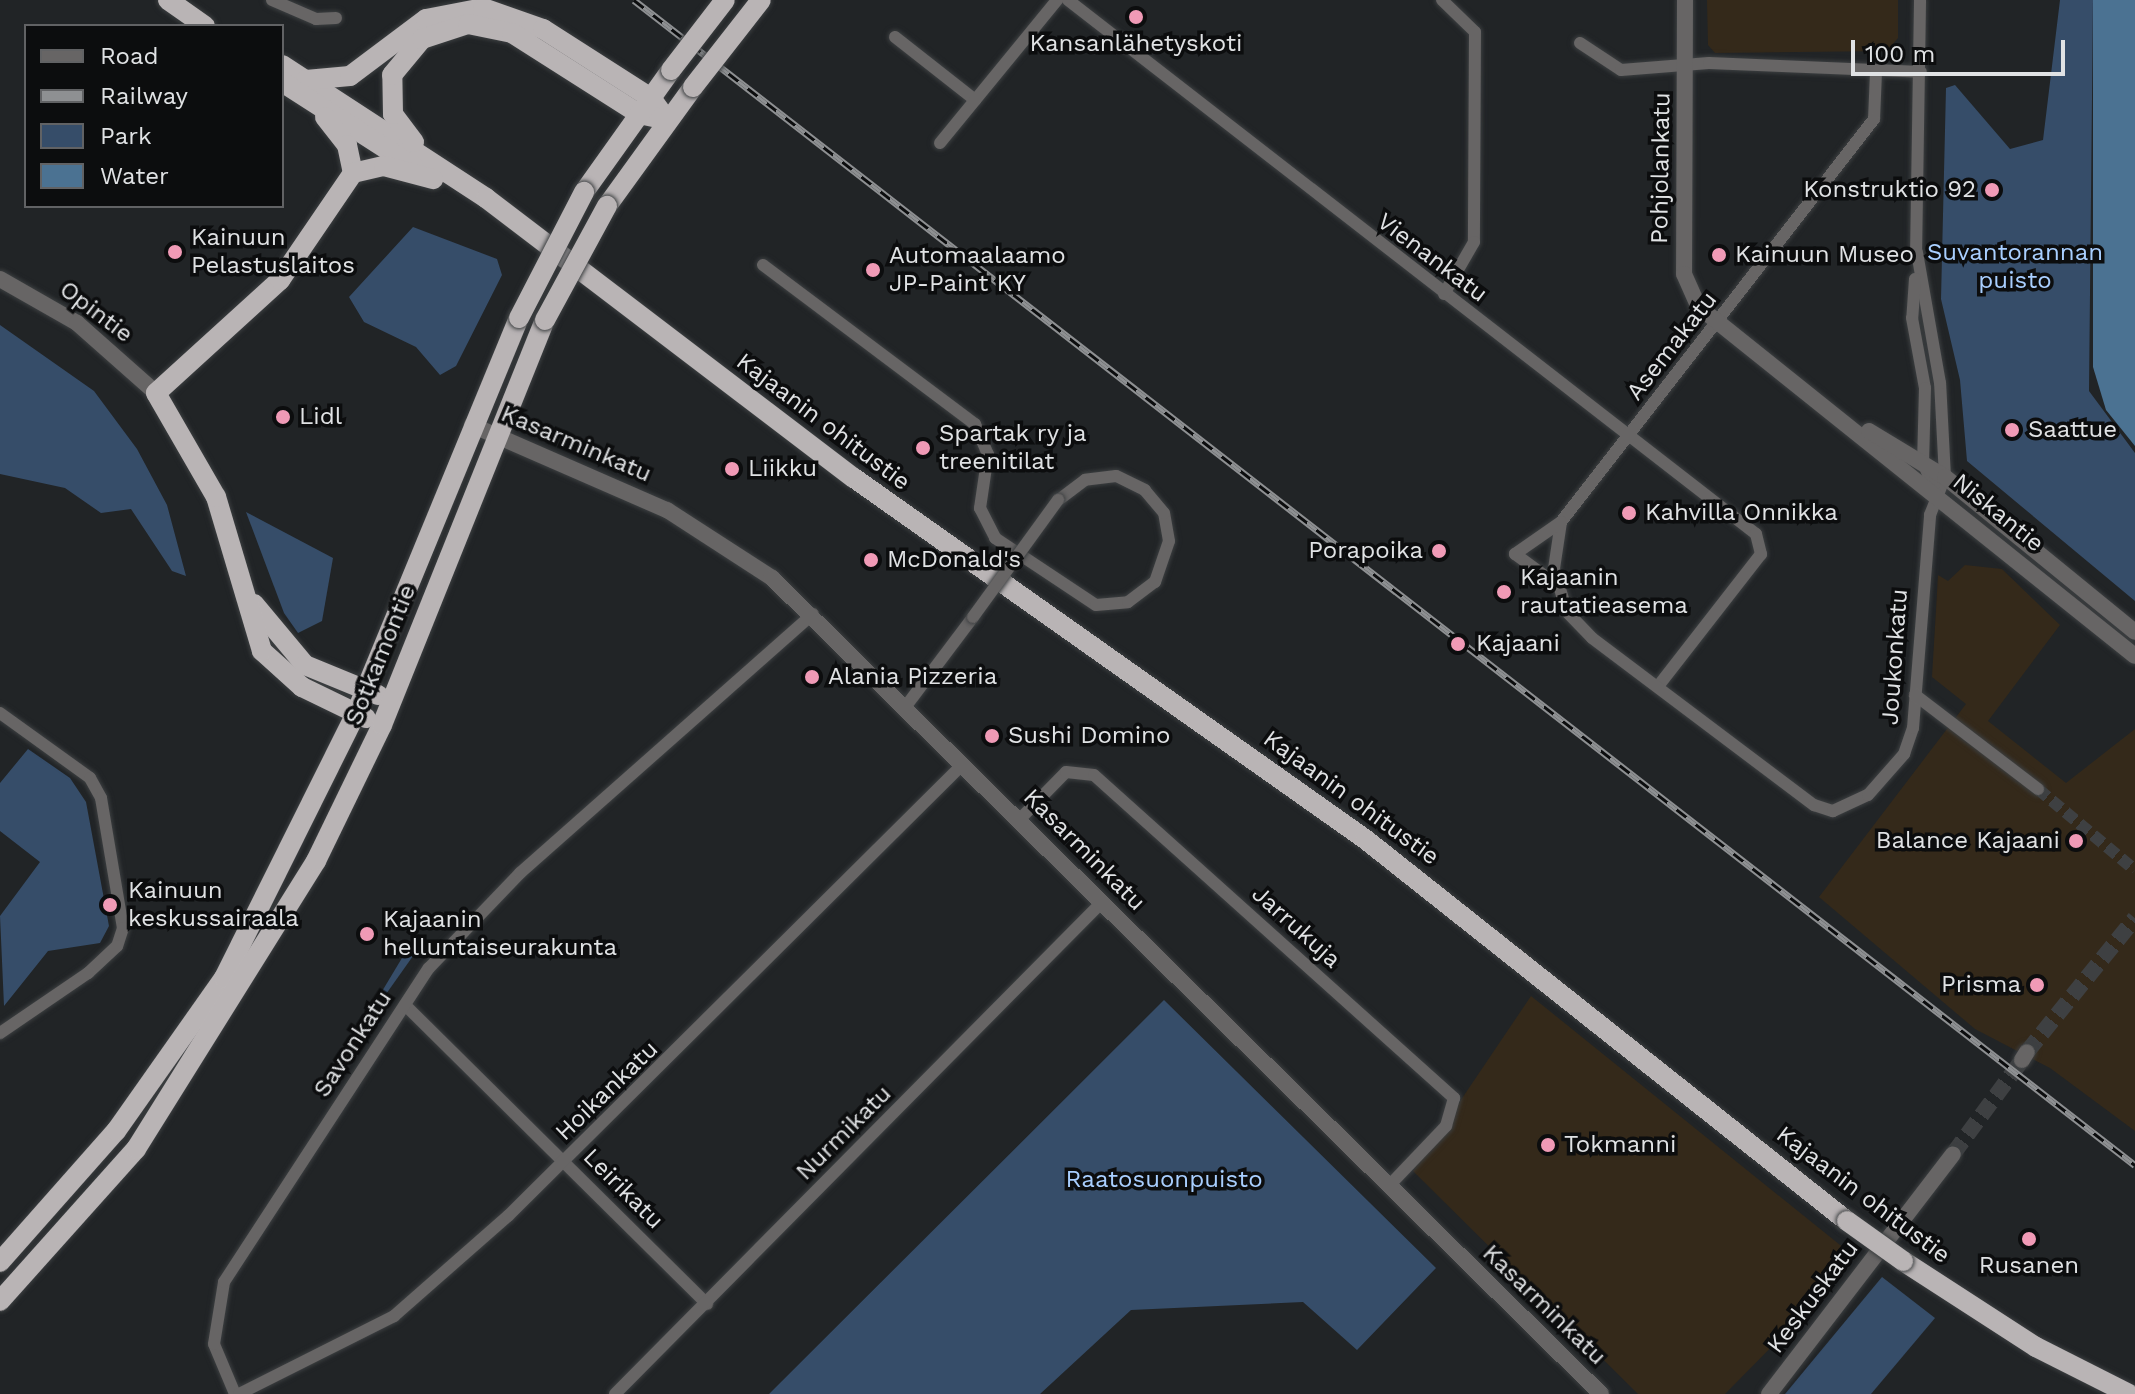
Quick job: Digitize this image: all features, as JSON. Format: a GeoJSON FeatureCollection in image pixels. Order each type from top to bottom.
{"type":"FeatureCollection","features":[{"type":"Feature","properties":{"kind":"highway"},"geometry":{"type":"LineString","coordinates":[[168,0],[203,23]]}},
{"type":"Feature","properties":{"kind":"highway","name":"Sotkamontie"},"geometry":{"type":"LineString","coordinates":[[0,1262],[184,1043],[356,713],[472,425],[519,318],[584,192],[725,0]]}},
{"type":"Feature","properties":{"kind":"highway","name":"Sotkamontie"},"geometry":{"type":"LineString","coordinates":[[0,1301],[136,1149],[200,1054],[316,861],[382,725],[545,320],[607,206],[667,120],[761,0]]}},
{"type":"Feature","properties":{"kind":"highway"},"geometry":{"type":"LineString","coordinates":[[349,179],[341,134],[307,90],[350,76],[426,19],[483,8],[519,16],[667,120]]}},
{"type":"Feature","properties":{"kind":"highway"},"geometry":{"type":"LineString","coordinates":[[432,170],[399,124],[389,87],[413,46],[459,25],[512,33],[645,106]]}},
{"type":"Feature","properties":{"kind":"highway","name":"Kajaanin ohitustie"},"geometry":{"type":"LineString","coordinates":[[284,67],[307,90],[540,242],[913,521],[1365,839],[1847,1221],[2036,1347],[2129,1394]]}},
{"type":"Feature","properties":{"kind":"highway","name":"Kajaanin ohitustie"},"geometry":{"type":"LineString","coordinates":[[284,83],[307,90]]}},
{"type":"Feature","properties":{"kind":"highway"},"geometry":{"type":"LineString","coordinates":[[382,725],[270,662],[255,638],[248,593],[216,497],[156,393],[280,280],[349,179],[384,166],[432,170]]}},
{"type":"Feature","properties":{"kind":"highway"},"geometry":{"type":"LineString","coordinates":[[248,593],[305,665],[391,702]]}},
{"type":"Feature","properties":{"kind":"street"},"geometry":{"type":"LineString","coordinates":[[272,0],[316,19],[336,18]]}},
{"type":"Feature","properties":{"kind":"street"},"geometry":{"type":"LineString","coordinates":[[940,143],[1057,0]]}},
{"type":"Feature","properties":{"kind":"street","name":"Vienankatu"},"geometry":{"type":"LineString","coordinates":[[1068,0],[1756,534],[1761,554],[1659,685]]}},
{"type":"Feature","properties":{"kind":"street"},"geometry":{"type":"LineString","coordinates":[[1442,0],[1475,32],[1474,242],[1444,294]]}},
{"type":"Feature","properties":{"kind":"street","name":"Pohjolankatu"},"geometry":{"type":"LineString","coordinates":[[1685,0],[1684,274],[1699,307],[1718,323]]}},
{"type":"Feature","properties":{"kind":"street"},"geometry":{"type":"LineString","coordinates":[[1920,0],[1917,252],[1912,318],[1925,388],[1923,462],[1935,492]]}},
{"type":"Feature","properties":{"kind":"street"},"geometry":{"type":"LineString","coordinates":[[895,37],[975,100]]}},
{"type":"Feature","properties":{"kind":"street"},"geometry":{"type":"LineString","coordinates":[[1580,43],[1621,70],[1845,64],[1876,72],[1921,72]]}},
{"type":"Feature","properties":{"kind":"street","name":"Asemakatu"},"geometry":{"type":"LineString","coordinates":[[1659,685],[1592,638],[1567,612],[1556,584],[1515,554],[1561,522],[1874,119],[1876,72]]}},
{"type":"Feature","properties":{"kind":"street"},"geometry":{"type":"LineString","coordinates":[[1917,252],[1940,383],[1945,477],[1935,492]]}},
{"type":"Feature","properties":{"kind":"street"},"geometry":{"type":"LineString","coordinates":[[763,265],[975,424],[988,454],[980,508],[995,538],[1096,605],[1128,602],[1155,582],[1169,541],[1164,513],[1145,490],[1116,476],[1085,480],[1058,500],[973,617],[906,706]]}},
{"type":"Feature","properties":{"kind":"street","name":"Opintie"},"geometry":{"type":"LineString","coordinates":[[0,279],[77,323],[156,393]]}},
{"type":"Feature","properties":{"kind":"street","name":"Niskantie"},"geometry":{"type":"LineString","coordinates":[[1718,323],[1935,492],[2135,656]]}},
{"type":"Feature","properties":{"kind":"street","name":"Niskantie"},"geometry":{"type":"LineString","coordinates":[[1829,409],[1945,477],[2135,632]]}},
{"type":"Feature","properties":{"kind":"street","name":"Kasarminkatu"},"geometry":{"type":"LineString","coordinates":[[472,425],[703,528],[813,614],[1388,1187],[1601,1394]]}},
{"type":"Feature","properties":{"kind":"street","name":"Joukonkatu"},"geometry":{"type":"LineString","coordinates":[[1659,685],[1814,805],[1833,811],[1868,795],[1904,754],[1915,695],[1935,492]]}},
{"type":"Feature","properties":{"kind":"street"},"geometry":{"type":"LineString","coordinates":[[1556,584],[1561,522]]}},
{"type":"Feature","properties":{"kind":"street","name":"Savonkatu"},"geometry":{"type":"LineString","coordinates":[[237,1394],[214,1344],[217,1298],[405,1005],[456,934],[510,882],[813,614]]}},
{"type":"Feature","properties":{"kind":"street"},"geometry":{"type":"LineString","coordinates":[[1915,695],[2038,789]]}},
{"type":"Feature","properties":{"kind":"street"},"geometry":{"type":"LineString","coordinates":[[0,713],[90,778],[101,798],[123,928],[117,946],[88,973],[0,1033]]}},
{"type":"Feature","properties":{"kind":"street","name":"Hoikankatu"},"geometry":{"type":"LineString","coordinates":[[237,1394],[394,1316],[565,1162],[963,764]]}},
{"type":"Feature","properties":{"kind":"street","name":"Jarrukuja"},"geometry":{"type":"LineString","coordinates":[[1019,820],[1066,772],[1094,775],[1454,1098],[1446,1126],[1388,1187]]}},
{"type":"Feature","properties":{"kind":"street","name":"Nurmikatu"},"geometry":{"type":"LineString","coordinates":[[615,1394],[1102,902]]}},
{"type":"Feature","properties":{"kind":"street","name":"Leirikatu"},"geometry":{"type":"LineString","coordinates":[[405,1005],[707,1304]]}},
{"type":"Feature","properties":{"kind":"street","name":"Keskuskatu"},"geometry":{"type":"LineString","coordinates":[[1769,1394],[1953,1154]]}},
{"type":"Feature","properties":{"kind":"shaded area"},"geometry":{"type":"Polygon","coordinates":[[[1707,0],[1898,0],[1898,38],[1887,51],[1715,53],[1708,45],[1707,0]]]}},
{"type":"Feature","properties":{"kind":"shaded area"},"geometry":{"type":"Polygon","coordinates":[[[1965,565],[2002,569],[2060,625],[1988,721],[2066,783],[2135,729],[2135,1131],[2050,1068],[1975,1029],[1819,897],[1966,704],[1932,677],[1938,575],[1948,581],[1965,565]]]}},
{"type":"Feature","properties":{"kind":"shaded area"},"geometry":{"type":"Polygon","coordinates":[[[1531,996],[1845,1249],[1797,1321],[1725,1394],[1638,1394],[1413,1171],[1531,996]]]}},
{"type":"Feature","properties":{"kind":"green space","name":"Suvantorannan puisto"},"geometry":{"type":"Polygon","coordinates":[[[2060,0],[2093,0],[2089,391],[2135,453],[2135,601],[1967,461],[1960,380],[1941,299],[1946,88],[1955,85],[2010,149],[2043,140],[2060,0]]]}},
{"type":"Feature","properties":{"kind":"green space"},"geometry":{"type":"Polygon","coordinates":[[[413,227],[497,259],[502,275],[456,366],[440,375],[416,347],[364,322],[349,297],[413,227]]]}},
{"type":"Feature","properties":{"kind":"green space"},"geometry":{"type":"Polygon","coordinates":[[[0,325],[94,391],[137,449],[167,505],[186,576],[172,571],[131,509],[101,513],[65,488],[0,474],[0,325]]]}},
{"type":"Feature","properties":{"kind":"green space"},"geometry":{"type":"Polygon","coordinates":[[[246,512],[333,558],[322,621],[298,633],[284,613],[246,512]]]}},
{"type":"Feature","properties":{"kind":"green space"},"geometry":{"type":"Polygon","coordinates":[[[28,749],[70,778],[86,802],[109,926],[100,943],[48,951],[4,1006],[0,916],[40,862],[0,831],[0,783],[28,749]]]}},
{"type":"Feature","properties":{"kind":"green space"},"geometry":{"type":"Polygon","coordinates":[[[408,948],[413,956],[379,1004],[378,998],[408,948]]]}},
{"type":"Feature","properties":{"kind":"green space","name":"Raatosuonpuisto"},"geometry":{"type":"Polygon","coordinates":[[[1164,1000],[1436,1268],[1357,1350],[1303,1302],[1131,1310],[1040,1394],[769,1394],[1164,1000]]]}},
{"type":"Feature","properties":{"kind":"green space"},"geometry":{"type":"Polygon","coordinates":[[[1882,1277],[1935,1318],[1871,1394],[1785,1394],[1882,1277]]]}},
{"type":"Feature","properties":{"kind":"water"},"geometry":{"type":"Polygon","coordinates":[[[2093,0],[2135,0],[2135,446],[2106,410],[2093,367],[2093,0]]]}},
{"type":"Feature","properties":{"kind":"tunnel"},"geometry":{"type":"LineString","coordinates":[[2038,789],[2135,870]]}},
{"type":"Feature","properties":{"kind":"tunnel"},"geometry":{"type":"LineString","coordinates":[[2027,1052],[2135,918]]}},
{"type":"Feature","properties":{"kind":"tunnel"},"geometry":{"type":"LineString","coordinates":[[1953,1154],[2022,1060]]}},
{"type":"Feature","properties":{"kind":"railway"},"geometry":{"type":"LineString","coordinates":[[634,0],[2135,1165]]}},
{"type":"Feature","properties":{"kind":"place","name":"Kansanlähetyskoti"},"geometry":{"type":"Point","coordinates":[1136,17]}},
{"type":"Feature","properties":{"kind":"place","name":"Konstruktio 92"},"geometry":{"type":"Point","coordinates":[1992,190]}},
{"type":"Feature","properties":{"kind":"place","name":"Kainuun Pelastuslaitos"},"geometry":{"type":"Point","coordinates":[175,252]}},
{"type":"Feature","properties":{"kind":"place","name":"Kainuun Museo"},"geometry":{"type":"Point","coordinates":[1719,255]}},
{"type":"Feature","properties":{"kind":"place","name":"Automaalaamo JP-Paint KY"},"geometry":{"type":"Point","coordinates":[873,270]}},
{"type":"Feature","properties":{"kind":"place","name":"Lidl"},"geometry":{"type":"Point","coordinates":[283,417]}},
{"type":"Feature","properties":{"kind":"place","name":"Saattue"},"geometry":{"type":"Point","coordinates":[2012,430]}},
{"type":"Feature","properties":{"kind":"place","name":"Spartak ry ja treenitilat"},"geometry":{"type":"Point","coordinates":[923,448]}},
{"type":"Feature","properties":{"kind":"place","name":"Liikku"},"geometry":{"type":"Point","coordinates":[732,469]}},
{"type":"Feature","properties":{"kind":"place","name":"Kahvilla Onnikka"},"geometry":{"type":"Point","coordinates":[1629,513]}},
{"type":"Feature","properties":{"kind":"place","name":"Porapoika"},"geometry":{"type":"Point","coordinates":[1439,551]}},
{"type":"Feature","properties":{"kind":"place","name":"McDonald's"},"geometry":{"type":"Point","coordinates":[871,560]}},
{"type":"Feature","properties":{"kind":"place","name":"Kajaanin rautatieasema"},"geometry":{"type":"Point","coordinates":[1504,592]}},
{"type":"Feature","properties":{"kind":"place","name":"Kajaani"},"geometry":{"type":"Point","coordinates":[1458,644]}},
{"type":"Feature","properties":{"kind":"place","name":"Alania Pizzeria"},"geometry":{"type":"Point","coordinates":[812,677]}},
{"type":"Feature","properties":{"kind":"place","name":"Sushi Domino"},"geometry":{"type":"Point","coordinates":[992,736]}},
{"type":"Feature","properties":{"kind":"place","name":"Balance Kajaani"},"geometry":{"type":"Point","coordinates":[2076,841]}},
{"type":"Feature","properties":{"kind":"place","name":"Kainuun keskussairaala"},"geometry":{"type":"Point","coordinates":[110,905]}},
{"type":"Feature","properties":{"kind":"place","name":"Kajaanin helluntaiseurakunta"},"geometry":{"type":"Point","coordinates":[367,934]}},
{"type":"Feature","properties":{"kind":"place","name":"Prisma"},"geometry":{"type":"Point","coordinates":[2037,985]}},
{"type":"Feature","properties":{"kind":"place","name":"Tokmanni"},"geometry":{"type":"Point","coordinates":[1548,1145]}},
{"type":"Feature","properties":{"kind":"place","name":"Rusanen"},"geometry":{"type":"Point","coordinates":[2029,1239]}}]}
